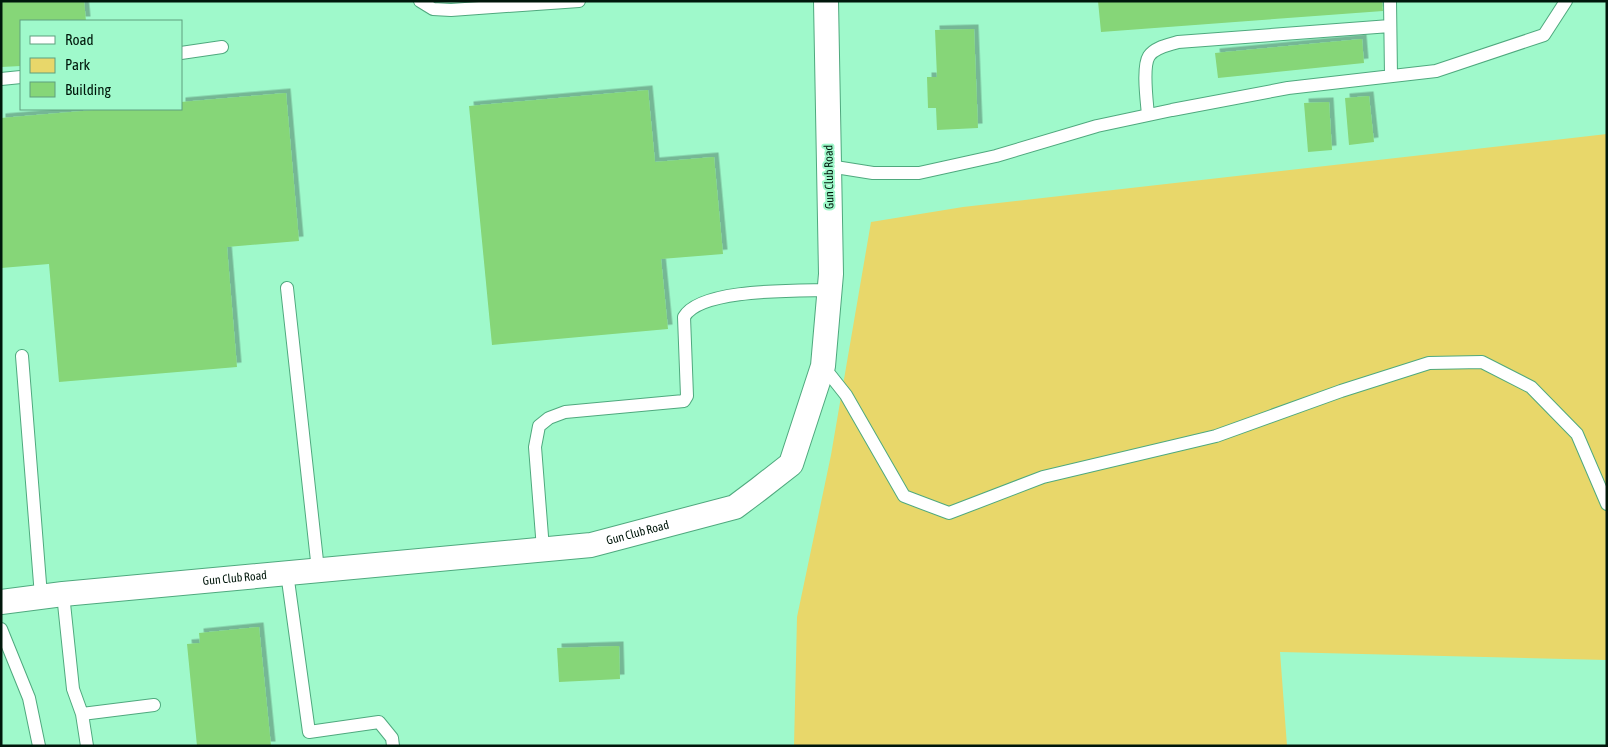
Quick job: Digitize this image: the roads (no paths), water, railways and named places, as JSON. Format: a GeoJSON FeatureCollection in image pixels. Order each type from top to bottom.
{"type":"FeatureCollection","features":[{"type":"Feature","properties":{"kind":"street","name":"Gun Club Road"},"geometry":{"type":"LineString","coordinates":[[1,602],[52,595],[591,544],[735,507],[791,464],[823,366],[830,290],[826,1]]}},
{"type":"Feature","properties":{"kind":"lane"},"geometry":{"type":"LineString","coordinates":[[420,1],[433,9],[451,10],[579,1]]}},
{"type":"Feature","properties":{"kind":"lane"},"geometry":{"type":"LineString","coordinates":[[1390,1],[1391,76]]}},
{"type":"Feature","properties":{"kind":"lane"},"geometry":{"type":"LineString","coordinates":[[829,166],[873,172],[919,173],[996,156],[1097,126],[1148,115],[1288,88],[1436,72],[1544,35],[1566,1]]}},
{"type":"Feature","properties":{"kind":"lane"},"geometry":{"type":"LineString","coordinates":[[1148,115],[1146,65],[1150,55],[1159,48],[1178,42],[1390,26]]}},
{"type":"Feature","properties":{"kind":"lane"},"geometry":{"type":"LineString","coordinates":[[182,53],[222,47]]}},
{"type":"Feature","properties":{"kind":"lane"},"geometry":{"type":"LineString","coordinates":[[1,79],[20,77]]}},
{"type":"Feature","properties":{"kind":"lane"},"geometry":{"type":"LineString","coordinates":[[287,288],[318,570]]}},
{"type":"Feature","properties":{"kind":"lane"},"geometry":{"type":"LineString","coordinates":[[543,549],[536,447],[539,426],[549,418],[565,412],[684,401],[688,396],[684,317],[694,306],[717,298],[746,294],[830,290]]}},
{"type":"Feature","properties":{"kind":"lane"},"geometry":{"type":"LineString","coordinates":[[22,356],[52,595],[73,689],[82,714],[87,746]]}},
{"type":"Feature","properties":{"kind":"lane"},"geometry":{"type":"LineString","coordinates":[[823,366],[846,395],[904,496],[949,513],[1043,477],[1216,436],[1341,391],[1429,363],[1482,362],[1531,387],[1577,434],[1607,504]]}},
{"type":"Feature","properties":{"kind":"lane"},"geometry":{"type":"LineString","coordinates":[[287,573],[309,732],[379,722],[392,738],[393,746]]}},
{"type":"Feature","properties":{"kind":"lane"},"geometry":{"type":"LineString","coordinates":[[1,629],[29,698],[39,746]]}},
{"type":"Feature","properties":{"kind":"lane"},"geometry":{"type":"LineString","coordinates":[[82,714],[154,705]]}}]}
